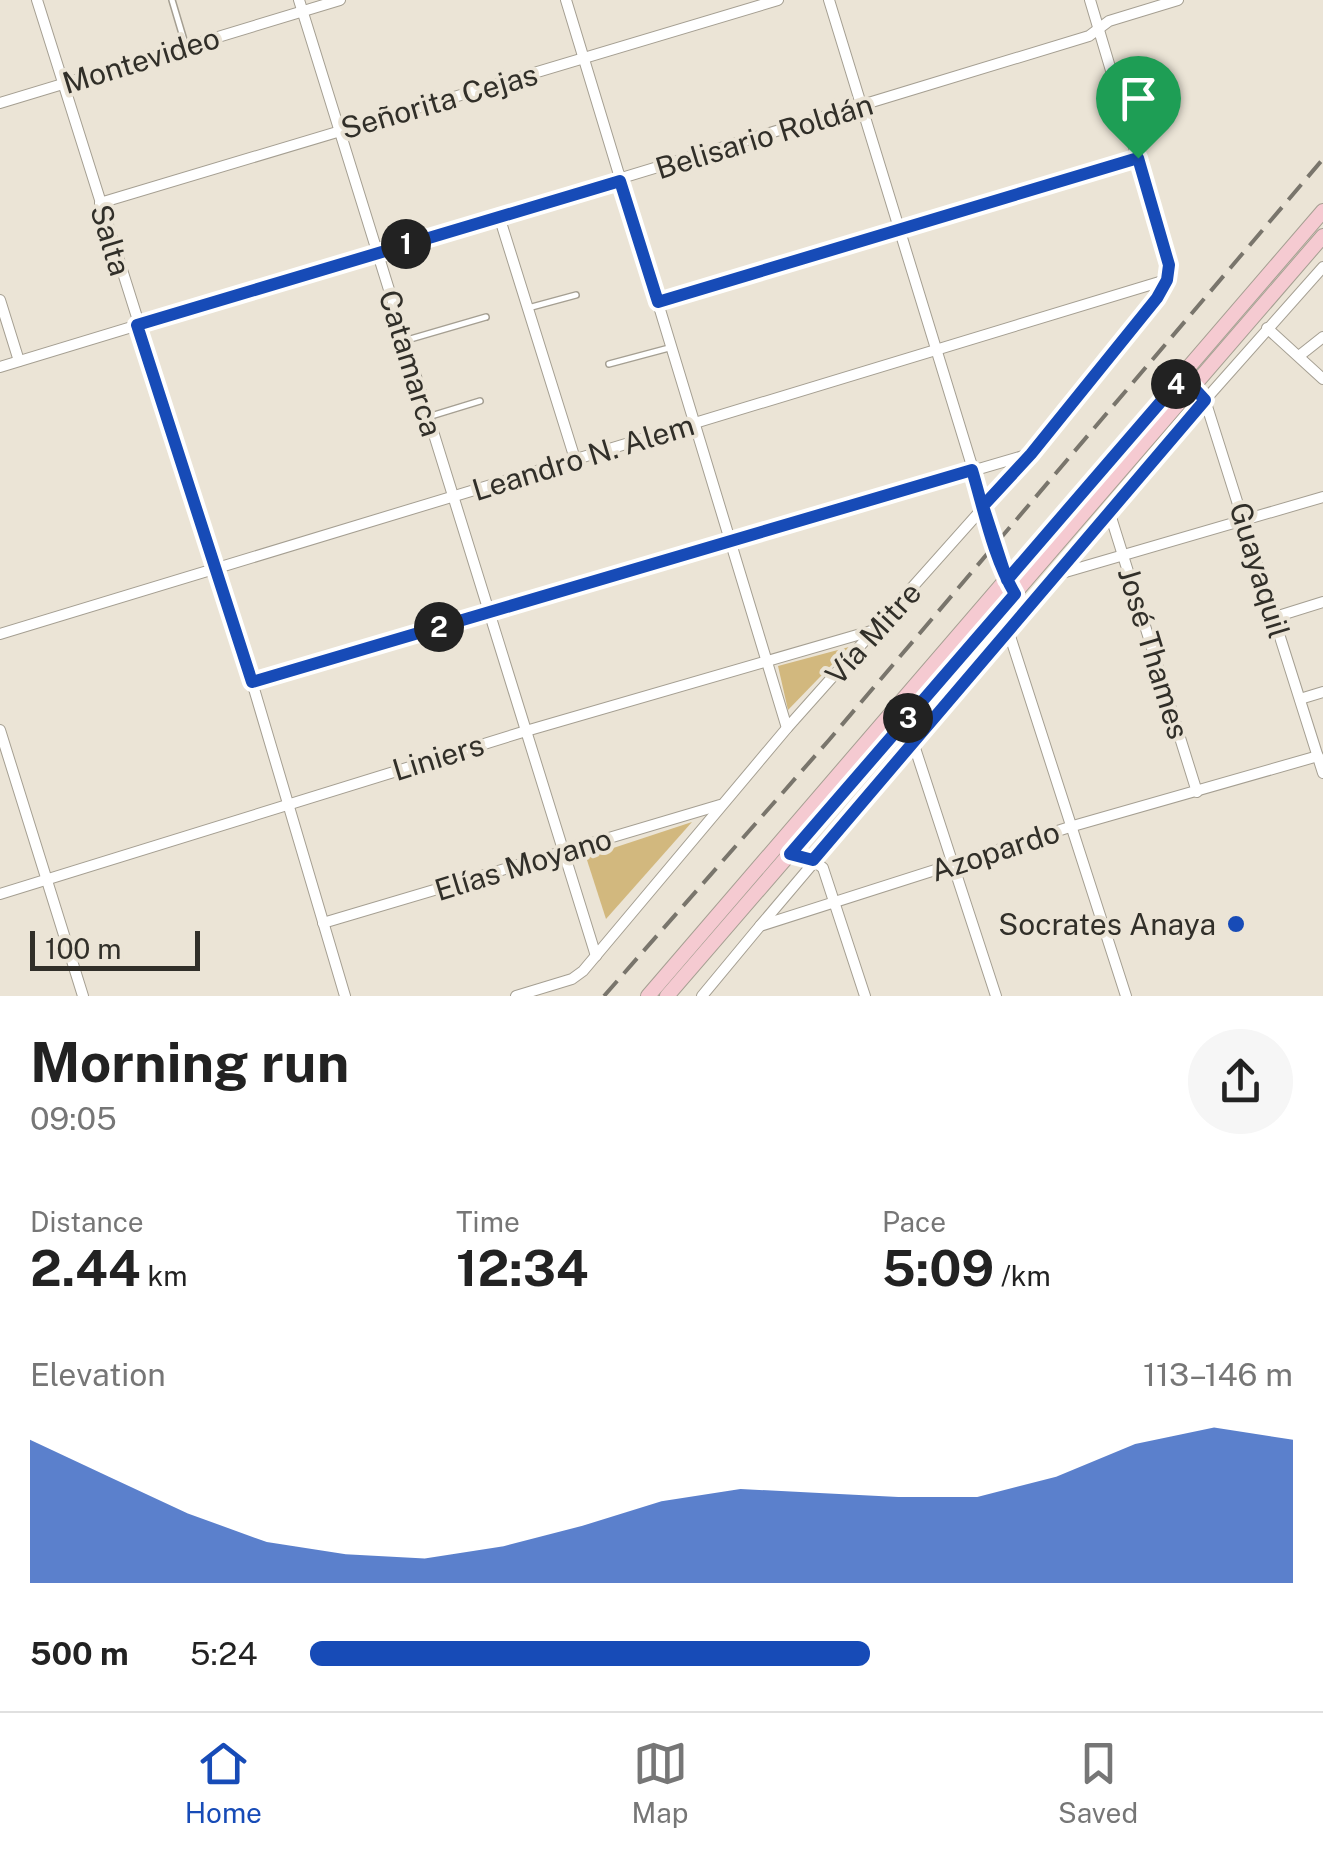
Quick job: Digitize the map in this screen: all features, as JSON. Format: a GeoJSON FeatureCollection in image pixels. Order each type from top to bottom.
{"type":"FeatureCollection","features":[{"type":"Feature","properties":{"kind":"main road"},"geometry":{"type":"LineString","coordinates":[[1188,382],[1323,212]]}},
{"type":"Feature","properties":{"kind":"main road"},"geometry":{"type":"LineString","coordinates":[[667,996],[785,849],[1011,587],[1188,382],[1323,236]]}},
{"type":"Feature","properties":{"kind":"main road"},"geometry":{"type":"LineString","coordinates":[[648,996],[785,849]]}},
{"type":"Feature","properties":{"kind":"street","name":"Salta"},"geometry":{"type":"LineString","coordinates":[[37,0],[252,682],[344,996]]}},
{"type":"Feature","properties":{"kind":"street","name":"Montevideo"},"geometry":{"type":"LineString","coordinates":[[0,103],[186,47],[300,6],[340,0]]}},
{"type":"Feature","properties":{"kind":"street"},"geometry":{"type":"LineString","coordinates":[[566,0],[787,728]]}},
{"type":"Feature","properties":{"kind":"street","name":"Señorita Cejas"},"geometry":{"type":"LineString","coordinates":[[100,203],[778,0]]}},
{"type":"Feature","properties":{"kind":"street"},"geometry":{"type":"LineString","coordinates":[[829,0],[1011,587]]}},
{"type":"Feature","properties":{"kind":"street"},"geometry":{"type":"LineString","coordinates":[[1090,0],[1169,265],[1167,280]]}},
{"type":"Feature","properties":{"kind":"street","name":"Belisario Roldán"},"geometry":{"type":"LineString","coordinates":[[0,367],[1089,36],[1109,21],[1178,0]]}},
{"type":"Feature","properties":{"kind":"street","name":"Catamarca"},"geometry":{"type":"LineString","coordinates":[[300,6],[596,956]]}},
{"type":"Feature","properties":{"kind":"street"},"geometry":{"type":"LineString","coordinates":[[658,302],[1138,158]]}},
{"type":"Feature","properties":{"kind":"street"},"geometry":{"type":"LineString","coordinates":[[499,216],[576,459]]}},
{"type":"Feature","properties":{"kind":"street"},"geometry":{"type":"LineString","coordinates":[[702,996],[813,860],[1323,267]]}},
{"type":"Feature","properties":{"kind":"street","name":"Leandro N. Alem"},"geometry":{"type":"LineString","coordinates":[[0,634],[1167,280]]}},
{"type":"Feature","properties":{"kind":"street","name":"Vía Mitre"},"geometry":{"type":"LineString","coordinates":[[516,996],[572,979],[596,956],[787,728],[1031,454],[1157,298],[1167,280]]}},
{"type":"Feature","properties":{"kind":"street"},"geometry":{"type":"LineString","coordinates":[[0,300],[19,361]]}},
{"type":"Feature","properties":{"kind":"street"},"geometry":{"type":"LineString","coordinates":[[1267,328],[1323,379]]}},
{"type":"Feature","properties":{"kind":"street"},"geometry":{"type":"LineString","coordinates":[[1299,356],[1323,337]]}},
{"type":"Feature","properties":{"kind":"street","name":"Guayaquil"},"geometry":{"type":"LineString","coordinates":[[1188,382],[1205,400],[1323,772]]}},
{"type":"Feature","properties":{"kind":"street"},"geometry":{"type":"LineString","coordinates":[[252,682],[1031,454]]}},
{"type":"Feature","properties":{"kind":"street"},"geometry":{"type":"LineString","coordinates":[[1061,573],[1323,497]]}},
{"type":"Feature","properties":{"kind":"street","name":"José Thames"},"geometry":{"type":"LineString","coordinates":[[1110,514],[1197,792]]}},
{"type":"Feature","properties":{"kind":"street"},"geometry":{"type":"LineString","coordinates":[[1275,617],[1323,602]]}},
{"type":"Feature","properties":{"kind":"street","name":"Liniers"},"geometry":{"type":"LineString","coordinates":[[0,894],[526,730],[879,628]]}},
{"type":"Feature","properties":{"kind":"street"},"geometry":{"type":"LineString","coordinates":[[1010,633],[1126,996]]}},
{"type":"Feature","properties":{"kind":"street"},"geometry":{"type":"LineString","coordinates":[[1300,699],[1323,692]]}},
{"type":"Feature","properties":{"kind":"street"},"geometry":{"type":"LineString","coordinates":[[0,730],[83,996]]}},
{"type":"Feature","properties":{"kind":"street"},"geometry":{"type":"LineString","coordinates":[[914,745],[996,996]]}},
{"type":"Feature","properties":{"kind":"street","name":"Azopardo"},"geometry":{"type":"LineString","coordinates":[[760,926],[1073,826],[1318,756]]}},
{"type":"Feature","properties":{"kind":"street","name":"Elías Moyano"},"geometry":{"type":"LineString","coordinates":[[323,923],[722,804]]}},
{"type":"Feature","properties":{"kind":"street"},"geometry":{"type":"LineString","coordinates":[[785,849],[824,868],[866,996]]}},
{"type":"Feature","properties":{"kind":"lane"},"geometry":{"type":"LineString","coordinates":[[172,0],[186,47]]}},
{"type":"Feature","properties":{"kind":"lane"},"geometry":{"type":"LineString","coordinates":[[528,308],[576,295]]}},
{"type":"Feature","properties":{"kind":"lane"},"geometry":{"type":"LineString","coordinates":[[404,340],[486,318]]}},
{"type":"Feature","properties":{"kind":"lane"},"geometry":{"type":"LineString","coordinates":[[609,364],[672,347]]}},
{"type":"Feature","properties":{"kind":"lane"},"geometry":{"type":"LineString","coordinates":[[428,416],[480,401]]}},
{"type":"Feature","properties":{"kind":"shaded area"},"geometry":{"type":"Polygon","coordinates":[[[849,647],[788,710],[778,666],[849,647]]]}},
{"type":"Feature","properties":{"kind":"shaded area"},"geometry":{"type":"Polygon","coordinates":[[[692,822],[606,919],[586,857],[692,822]]]}},
{"type":"Feature","properties":{"kind":"railway"},"geometry":{"type":"LineString","coordinates":[[604,996],[829,740],[1323,159]]}},
{"type":"Feature","properties":{"kind":"place","name":"Socrates Anaya"},"geometry":{"type":"Point","coordinates":[1236,924]}},
{"type":"Feature","properties":{"kind":"route"},"geometry":{"type":"LineString","coordinates":[[1138,158],[658,302],[620,181],[137,325],[252,682],[972,470],[983,506],[1007,580],[1015,594],[790,854],[813,860],[1205,400],[1183,376],[1007,580],[996,546],[983,506],[1031,454],[1157,298],[1167,280],[1169,265],[1138,158]]}}]}
